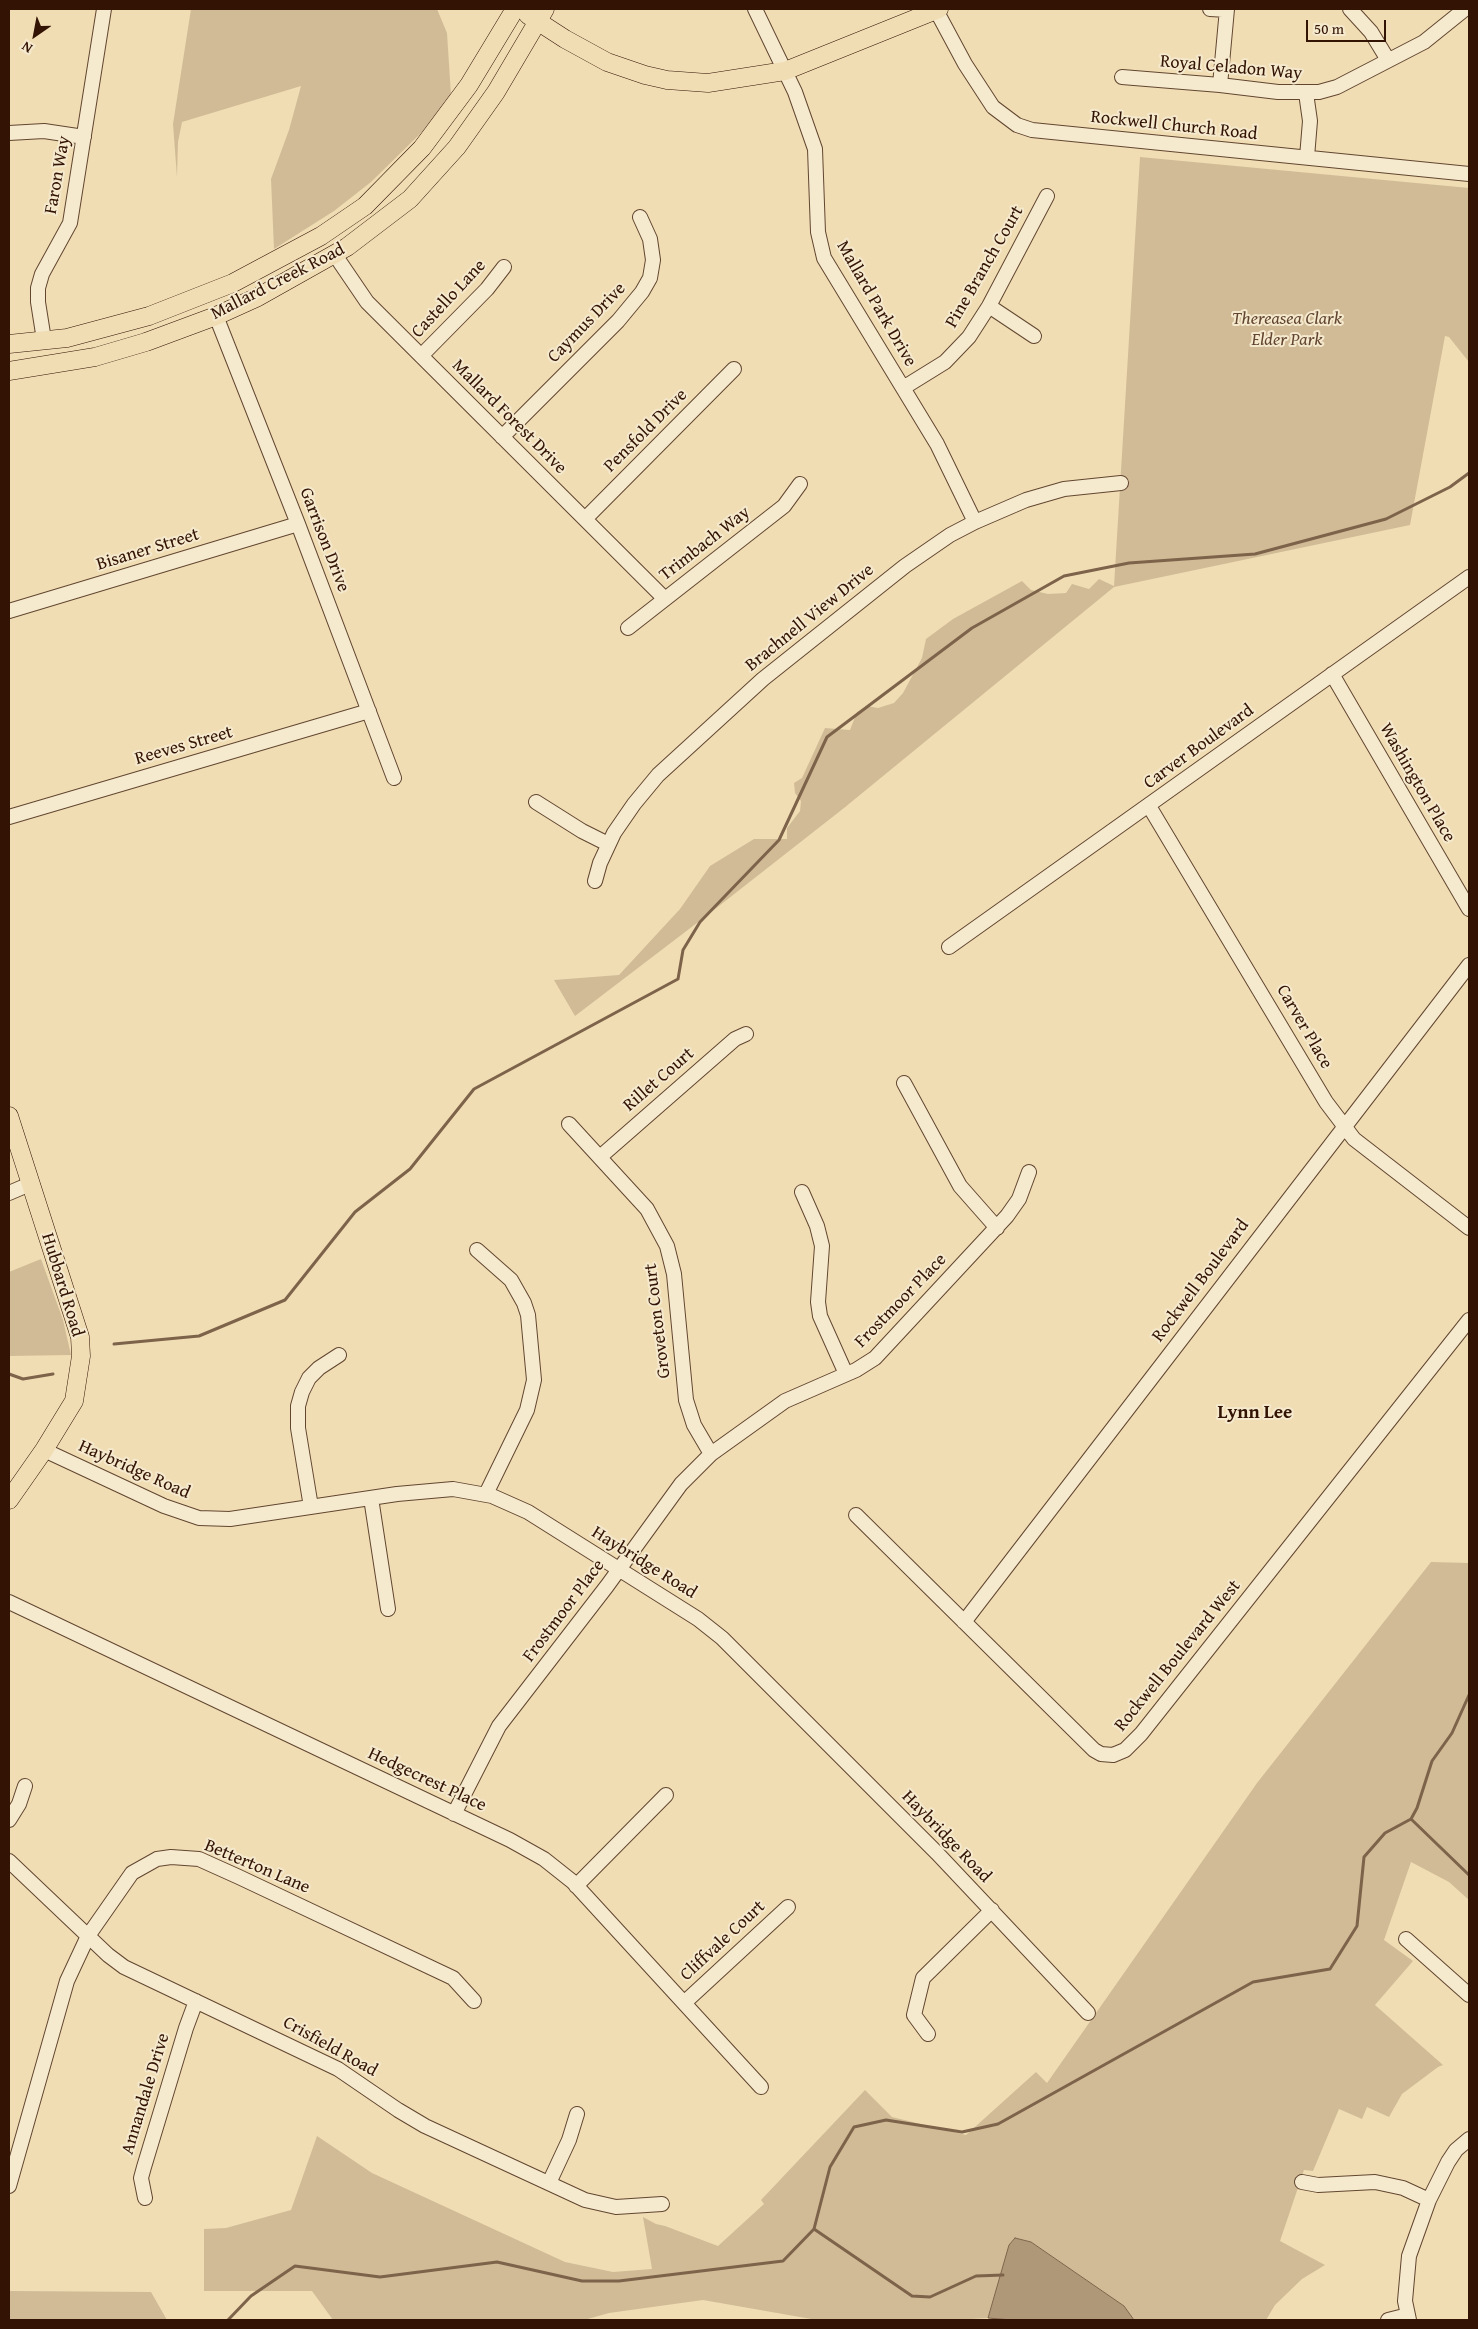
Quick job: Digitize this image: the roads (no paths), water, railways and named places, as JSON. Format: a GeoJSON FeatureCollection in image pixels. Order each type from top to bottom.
{"type":"FeatureCollection","features":[{"type":"Feature","properties":{"kind":"main road","name":"Mallard Creek Road"},"geometry":{"type":"LineString","coordinates":[[9,344],[74,336],[149,316],[233,283],[321,236],[365,206],[416,155],[450,113],[515,9]]}},
{"type":"Feature","properties":{"kind":"main road"},"geometry":{"type":"LineString","coordinates":[[520,9],[541,15],[607,62],[645,75],[667,80],[708,83],[785,71],[938,9]]}},
{"type":"Feature","properties":{"kind":"main road","name":"Mallard Creek Road"},"geometry":{"type":"LineString","coordinates":[[9,371],[96,356],[146,342],[216,316],[258,297],[335,255],[390,216],[433,176],[458,147],[487,107],[541,15]]}},
{"type":"Feature","properties":{"kind":"main road","name":"Hubbard Road"},"geometry":{"type":"LineString","coordinates":[[9,1116],[80,1337],[80,1365],[74,1401],[44,1450],[9,1500]]}},
{"type":"Feature","properties":{"kind":"street","name":"Faron Way"},"geometry":{"type":"LineString","coordinates":[[44,340],[38,302],[38,288],[42,274],[70,223],[104,9]]}},
{"type":"Feature","properties":{"kind":"street","name":"Mallard Park Drive"},"geometry":{"type":"LineString","coordinates":[[755,9],[796,92],[817,158],[815,194],[818,232],[824,258],[937,444],[975,522]]}},
{"type":"Feature","properties":{"kind":"street","name":"Rockwell Church Road"},"geometry":{"type":"LineString","coordinates":[[938,9],[982,93],[992,107],[1017,125],[1032,130],[1469,174]]}},
{"type":"Feature","properties":{"kind":"street"},"geometry":{"type":"LineString","coordinates":[[1210,9],[1227,10],[1220,85]]}},
{"type":"Feature","properties":{"kind":"street"},"geometry":{"type":"LineString","coordinates":[[1350,9],[1371,32],[1388,60]]}},
{"type":"Feature","properties":{"kind":"street","name":"Royal Celadon Way"},"geometry":{"type":"LineString","coordinates":[[1122,77],[1278,92],[1306,93],[1337,87],[1424,42],[1465,9]]}},
{"type":"Feature","properties":{"kind":"street"},"geometry":{"type":"LineString","coordinates":[[1306,93],[1310,129],[1307,157]]}},
{"type":"Feature","properties":{"kind":"street"},"geometry":{"type":"LineString","coordinates":[[9,134],[44,130],[84,136]]}},
{"type":"Feature","properties":{"kind":"street","name":"Pine Branch Court"},"geometry":{"type":"LineString","coordinates":[[903,388],[945,362],[969,337],[990,306],[1047,196]]}},
{"type":"Feature","properties":{"kind":"street","name":"Caymus Drive"},"geometry":{"type":"LineString","coordinates":[[502,437],[618,321],[642,292],[650,278],[653,260],[650,239],[640,217]]}},
{"type":"Feature","properties":{"kind":"street","name":"Mallard Forest Drive"},"geometry":{"type":"LineString","coordinates":[[335,255],[367,302],[665,599]]}},
{"type":"Feature","properties":{"kind":"street","name":"Castello Lane"},"geometry":{"type":"LineString","coordinates":[[421,356],[487,289],[504,267]]}},
{"type":"Feature","properties":{"kind":"street"},"geometry":{"type":"LineString","coordinates":[[990,306],[1034,336]]}},
{"type":"Feature","properties":{"kind":"street","name":"Garrison Drive"},"geometry":{"type":"LineString","coordinates":[[216,316],[298,524],[394,778]]}},
{"type":"Feature","properties":{"kind":"street","name":"Pensfold Drive"},"geometry":{"type":"LineString","coordinates":[[585,519],[734,369]]}},
{"type":"Feature","properties":{"kind":"street","name":"Brachnell View Drive"},"geometry":{"type":"LineString","coordinates":[[595,881],[608,844],[634,804],[658,776],[763,679],[905,566],[950,535],[975,522],[1046,493],[1086,486],[1121,483]]}},
{"type":"Feature","properties":{"kind":"street","name":"Trimbach Way"},"geometry":{"type":"LineString","coordinates":[[628,628],[784,506],[800,484]]}},
{"type":"Feature","properties":{"kind":"street","name":"Bisaner Street"},"geometry":{"type":"LineString","coordinates":[[9,611],[298,524]]}},
{"type":"Feature","properties":{"kind":"street","name":"Carver Boulevard"},"geometry":{"type":"LineString","coordinates":[[949,947],[1469,577]]}},
{"type":"Feature","properties":{"kind":"street","name":"Washington Place"},"geometry":{"type":"LineString","coordinates":[[1332,674],[1469,909]]}},
{"type":"Feature","properties":{"kind":"street","name":"Reeves Street"},"geometry":{"type":"LineString","coordinates":[[9,817],[369,711]]}},
{"type":"Feature","properties":{"kind":"street"},"geometry":{"type":"LineString","coordinates":[[536,802],[582,831],[608,844]]}},
{"type":"Feature","properties":{"kind":"street","name":"Carver Place"},"geometry":{"type":"LineString","coordinates":[[1149,806],[1326,1102],[1344,1126],[1354,1139],[1372,1155],[1469,1228]]}},
{"type":"Feature","properties":{"kind":"street","name":"Rockwell Boulevard"},"geometry":{"type":"LineString","coordinates":[[964,1622],[1469,964]]}},
{"type":"Feature","properties":{"kind":"street","name":"Rillet Court"},"geometry":{"type":"LineString","coordinates":[[600,1157],[728,1045],[746,1034]]}},
{"type":"Feature","properties":{"kind":"street"},"geometry":{"type":"LineString","coordinates":[[904,1084],[960,1186],[997,1228]]}},
{"type":"Feature","properties":{"kind":"street","name":"Groveton Court"},"geometry":{"type":"LineString","coordinates":[[569,1124],[647,1209],[667,1246],[674,1274],[686,1400],[694,1425],[711,1454]]}},
{"type":"Feature","properties":{"kind":"street","name":"Frostmoor Place"},"geometry":{"type":"LineString","coordinates":[[454,1814],[499,1726],[619,1570],[676,1489],[711,1454],[785,1401],[846,1374],[875,1358],[997,1228],[1019,1199],[1029,1172]]}},
{"type":"Feature","properties":{"kind":"street"},"geometry":{"type":"LineString","coordinates":[[9,1193],[30,1184]]}},
{"type":"Feature","properties":{"kind":"street"},"geometry":{"type":"LineString","coordinates":[[802,1192],[817,1226],[822,1246],[818,1302],[820,1316],[846,1374]]}},
{"type":"Feature","properties":{"kind":"street"},"geometry":{"type":"LineString","coordinates":[[477,1250],[512,1280],[524,1303],[528,1315],[534,1380],[527,1410],[486,1494]]}},
{"type":"Feature","properties":{"kind":"street","name":"Rockwell Boulevard West"},"geometry":{"type":"LineString","coordinates":[[856,1515],[1094,1750],[1109,1755],[1125,1750],[1147,1726],[1469,1320]]}},
{"type":"Feature","properties":{"kind":"street"},"geometry":{"type":"LineString","coordinates":[[311,1507],[298,1428],[298,1406],[309,1378],[319,1368],[338,1355]]}},
{"type":"Feature","properties":{"kind":"street","name":"Haybridge Road"},"geometry":{"type":"LineString","coordinates":[[44,1450],[164,1506],[198,1518],[230,1519],[370,1498],[454,1489],[486,1494],[528,1512],[698,1618],[722,1638],[992,1910],[1088,2013]]}},
{"type":"Feature","properties":{"kind":"street"},"geometry":{"type":"LineString","coordinates":[[370,1498],[388,1609]]}},
{"type":"Feature","properties":{"kind":"street","name":"Hedgecrest Place"},"geometry":{"type":"LineString","coordinates":[[9,1602],[529,1850],[555,1867],[576,1886],[761,2087]]}},
{"type":"Feature","properties":{"kind":"street"},"geometry":{"type":"LineString","coordinates":[[9,1820],[21,1799],[25,1786]]}},
{"type":"Feature","properties":{"kind":"street"},"geometry":{"type":"LineString","coordinates":[[576,1886],[666,1795]]}},
{"type":"Feature","properties":{"kind":"street","name":"Betterton Lane"},"geometry":{"type":"LineString","coordinates":[[9,2186],[67,1981],[88,1936],[132,1874],[156,1859],[171,1857],[199,1859],[452,1978],[474,2001]]}},
{"type":"Feature","properties":{"kind":"street","name":"Crisfield Road"},"geometry":{"type":"LineString","coordinates":[[9,1861],[88,1936],[124,1967],[338,2069],[425,2126],[585,2200],[598,2204],[635,2207],[662,2204]]}},
{"type":"Feature","properties":{"kind":"street","name":"Cliffvale Court"},"geometry":{"type":"LineString","coordinates":[[684,2003],[788,1907]]}},
{"type":"Feature","properties":{"kind":"street"},"geometry":{"type":"LineString","coordinates":[[928,2034],[914,2015],[923,1978],[992,1910]]}},
{"type":"Feature","properties":{"kind":"street"},"geometry":{"type":"LineString","coordinates":[[1406,1939],[1469,1994]]}},
{"type":"Feature","properties":{"kind":"street","name":"Annandale Drive"},"geometry":{"type":"LineString","coordinates":[[145,2198],[141,2178],[196,2001]]}},
{"type":"Feature","properties":{"kind":"street"},"geometry":{"type":"LineString","coordinates":[[549,2183],[569,2140],[577,2114]]}},
{"type":"Feature","properties":{"kind":"street"},"geometry":{"type":"LineString","coordinates":[[1388,2320],[1409,2318],[1405,2300],[1410,2256],[1429,2200],[1448,2162],[1456,2150],[1469,2139]]}},
{"type":"Feature","properties":{"kind":"street"},"geometry":{"type":"LineString","coordinates":[[1302,2182],[1318,2185],[1375,2182],[1403,2188],[1429,2200]]}},
{"type":"Feature","properties":{"kind":"waterway"},"geometry":{"type":"LineString","coordinates":[[114,1344],[199,1336],[285,1300],[355,1212],[410,1169],[474,1089],[678,979],[683,950],[700,922],[779,840],[827,737],[972,628],[1064,576],[1129,563],[1255,554],[1386,519],[1450,487],[1469,473]]}},
{"type":"Feature","properties":{"kind":"waterway"},"geometry":{"type":"LineString","coordinates":[[9,1374],[23,1379],[53,1374]]}},
{"type":"Feature","properties":{"kind":"waterway"},"geometry":{"type":"LineString","coordinates":[[228,2320],[251,2296],[295,2266],[380,2277],[497,2262],[582,2281],[619,2281],[783,2261],[814,2229],[830,2167],[854,2127],[886,2120],[962,2132],[998,2124],[1253,1982],[1330,1969],[1357,1926],[1364,1857],[1385,1833],[1411,1819],[1417,1808],[1432,1761],[1452,1733],[1469,1695]]}},
{"type":"Feature","properties":{"kind":"waterway"},"geometry":{"type":"LineString","coordinates":[[1411,1819],[1469,1875]]}},
{"type":"Feature","properties":{"kind":"waterway"},"geometry":{"type":"LineString","coordinates":[[814,2229],[912,2296],[930,2297],[976,2276],[1003,2275]]}},
{"type":"Feature","properties":{"kind":"district","name":"Lynn Lee"},"geometry":{"type":"Point","coordinates":[1255,1413]}},
{"type":"Feature","properties":{"kind":"park label","name":"Thereasea Clark Elder Park"},"geometry":{"type":"Point","coordinates":[1287,329]}}]}
